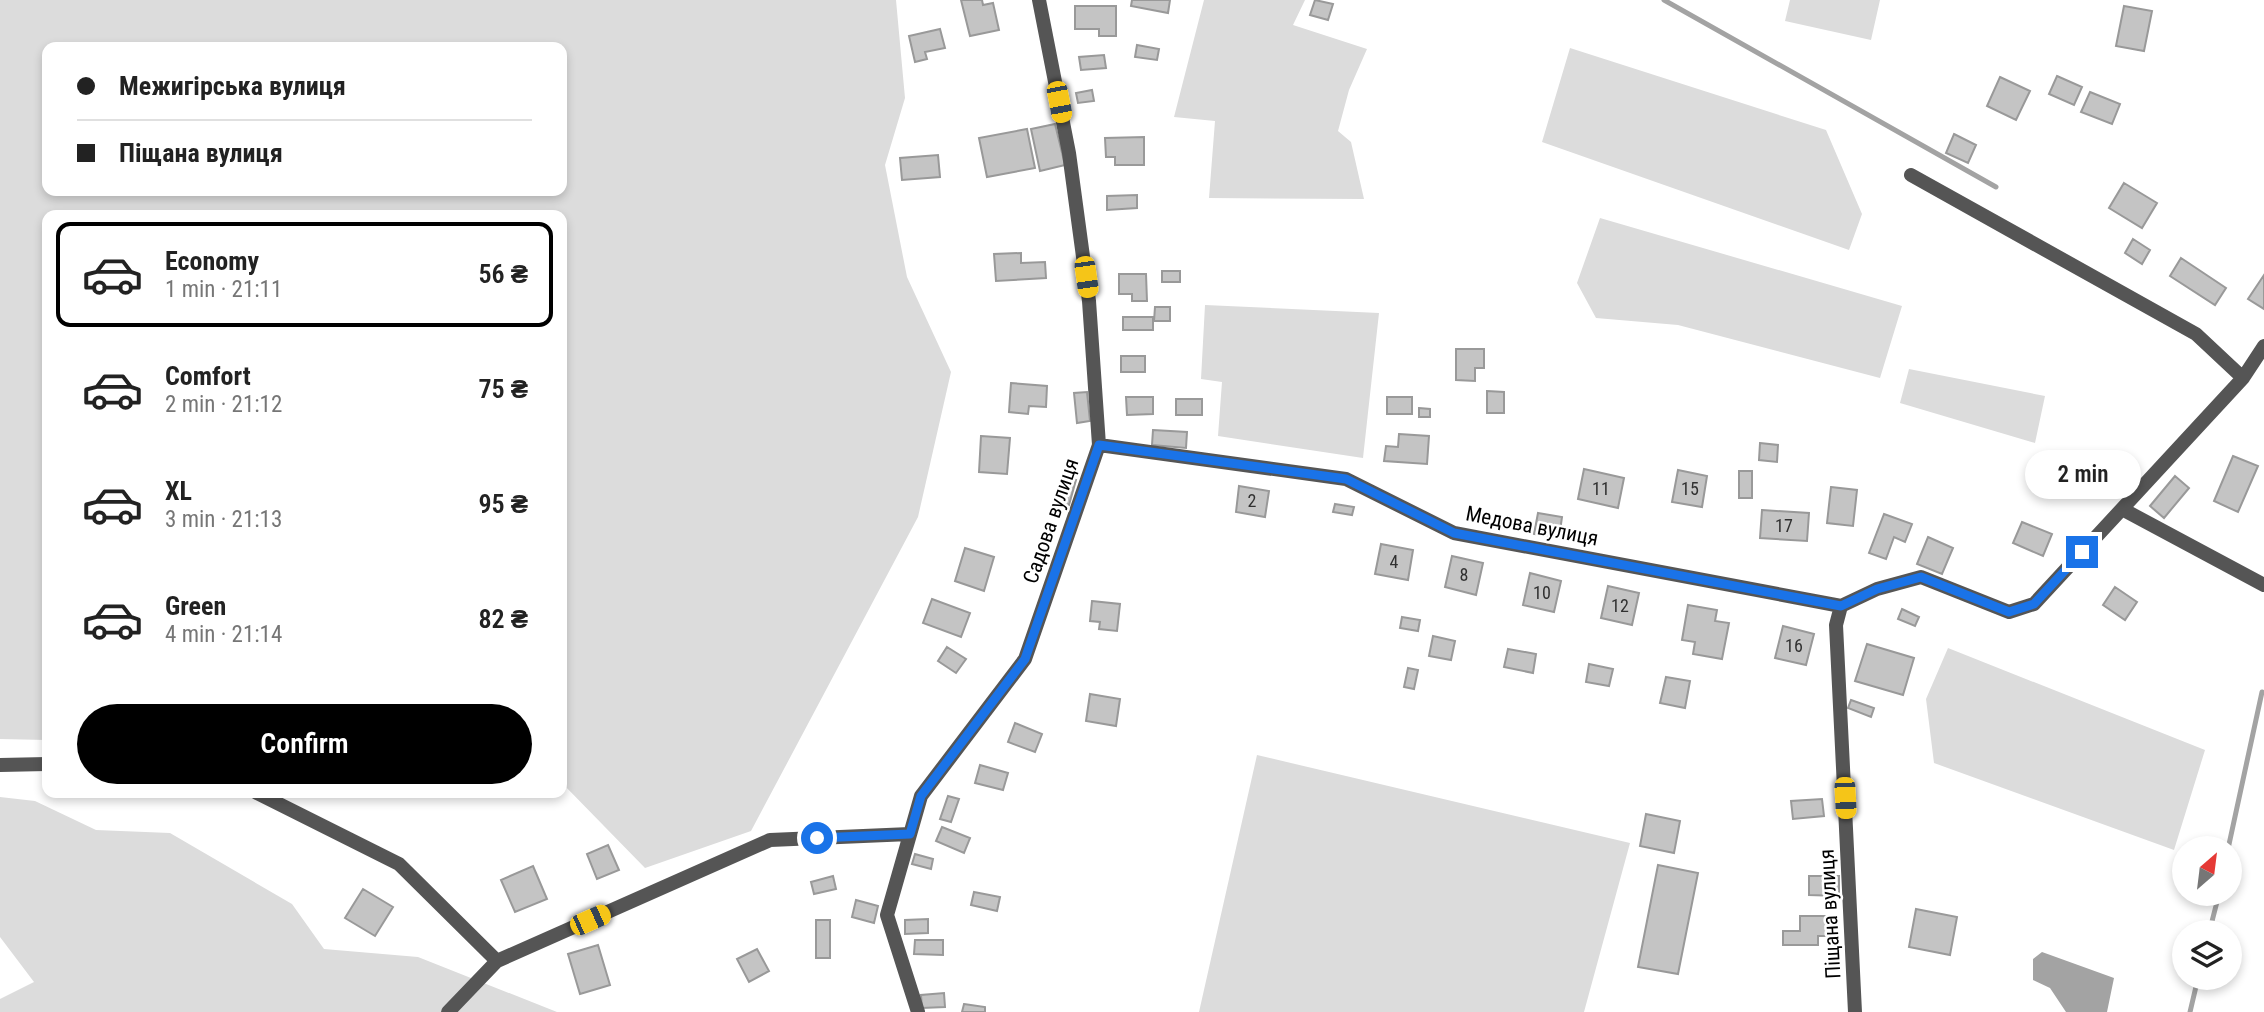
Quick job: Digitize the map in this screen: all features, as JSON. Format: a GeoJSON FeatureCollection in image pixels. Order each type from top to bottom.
{"type":"FeatureCollection","features":[{"type":"Feature","properties":{"kind":"street","name":"Садова вулиця"},"geometry":{"type":"LineString","coordinates":[[918,1012],[887,915],[921,796],[1025,659],[1099,445],[1089,302],[1077,207],[1039,0]]}},
{"type":"Feature","properties":{"kind":"street"},"geometry":{"type":"LineString","coordinates":[[1911,175],[2196,334],[2243,378]]}},
{"type":"Feature","properties":{"kind":"street"},"geometry":{"type":"LineString","coordinates":[[1841,606],[1877,589],[1921,577],[2009,612],[2034,604],[2124,510],[2243,378],[2264,346]]}},
{"type":"Feature","properties":{"kind":"street","name":"Медова вулиця"},"geometry":{"type":"LineString","coordinates":[[1099,445],[1346,479],[1454,533],[1841,606]]}},
{"type":"Feature","properties":{"kind":"street"},"geometry":{"type":"LineString","coordinates":[[2124,510],[2264,585]]}},
{"type":"Feature","properties":{"kind":"street","name":"Піщана вулиця"},"geometry":{"type":"LineString","coordinates":[[1841,606],[1836,625],[1855,1012]]}},
{"type":"Feature","properties":{"kind":"street"},"geometry":{"type":"LineString","coordinates":[[0,765],[42,764]]}},
{"type":"Feature","properties":{"kind":"street"},"geometry":{"type":"LineString","coordinates":[[267,798],[399,864],[497,961]]}},
{"type":"Feature","properties":{"kind":"street"},"geometry":{"type":"LineString","coordinates":[[448,1012],[497,961],[770,840],[910,834]]}},
{"type":"Feature","properties":{"kind":"shaded area"},"geometry":{"type":"Polygon","coordinates":[[[0,0],[896,0],[905,98],[885,165],[907,277],[951,372],[918,517],[751,831],[645,868],[567,788],[567,210],[42,210],[42,740],[0,739],[0,0]]]}},
{"type":"Feature","properties":{"kind":"shaded area"},"geometry":{"type":"Polygon","coordinates":[[[1204,0],[1305,0],[1293,25],[1367,49],[1349,90],[1338,131],[1351,142],[1364,199],[1209,198],[1215,121],[1174,117],[1204,0]]]}},
{"type":"Feature","properties":{"kind":"shaded area"},"geometry":{"type":"Polygon","coordinates":[[[1790,0],[1880,0],[1871,40],[1785,21],[1790,0]]]}},
{"type":"Feature","properties":{"kind":"shaded area"},"geometry":{"type":"Polygon","coordinates":[[[1570,48],[1826,130],[1862,214],[1849,250],[1542,142],[1570,48]]]}},
{"type":"Feature","properties":{"kind":"shaded area"},"geometry":{"type":"Polygon","coordinates":[[[1600,218],[1902,306],[1880,378],[1678,325],[1596,318],[1577,283],[1600,218]]]}},
{"type":"Feature","properties":{"kind":"shaded area"},"geometry":{"type":"Polygon","coordinates":[[[1205,305],[1379,313],[1363,458],[1218,436],[1222,382],[1201,379],[1205,305]]]}},
{"type":"Feature","properties":{"kind":"shaded area"},"geometry":{"type":"Polygon","coordinates":[[[1909,369],[2045,396],[2035,443],[1900,403],[1909,369]]]}},
{"type":"Feature","properties":{"kind":"shaded area"},"geometry":{"type":"Polygon","coordinates":[[[1948,648],[2205,750],[2178,836],[2172,836],[2172,849],[1934,763],[1926,699],[1948,648]]]}},
{"type":"Feature","properties":{"kind":"shaded area"},"geometry":{"type":"Polygon","coordinates":[[[1257,755],[1630,843],[1584,1012],[1199,1012],[1257,755]]]}},
{"type":"Feature","properties":{"kind":"shaded area"},"geometry":{"type":"Polygon","coordinates":[[[0,797],[35,801],[96,830],[170,833],[292,904],[324,949],[418,957],[557,1012],[0,1012],[0,999],[34,982],[0,937],[0,797]]]}},
{"type":"Feature","properties":{"kind":"shaded area"},"geometry":{"type":"Polygon","coordinates":[[[2042,952],[2114,978],[2107,1012],[2066,1012],[2050,988],[2033,980],[2033,959],[2042,952]]]}},
{"type":"Feature","properties":{"kind":"building"},"geometry":{"type":"Polygon","coordinates":[[[961,0],[982,0],[983,5],[993,3],[999,30],[970,36],[961,0]]]}},
{"type":"Feature","properties":{"kind":"building"},"geometry":{"type":"Polygon","coordinates":[[[1132,0],[1170,0],[1168,13],[1131,6],[1132,0]]]}},
{"type":"Feature","properties":{"kind":"building"},"geometry":{"type":"Polygon","coordinates":[[[1315,0],[1333,4],[1328,20],[1310,15],[1315,0]]]}},
{"type":"Feature","properties":{"kind":"building"},"geometry":{"type":"Polygon","coordinates":[[[1075,6],[1116,6],[1116,36],[1099,36],[1099,29],[1075,29],[1075,6]]]}},
{"type":"Feature","properties":{"kind":"building"},"geometry":{"type":"Polygon","coordinates":[[[2124,6],[2152,11],[2144,51],[2116,46],[2124,6]]]}},
{"type":"Feature","properties":{"kind":"building"},"geometry":{"type":"Polygon","coordinates":[[[940,29],[945,48],[925,52],[927,59],[915,62],[909,36],[940,29]]]}},
{"type":"Feature","properties":{"kind":"building"},"geometry":{"type":"Polygon","coordinates":[[[1137,45],[1159,49],[1157,60],[1135,57],[1137,45]]]}},
{"type":"Feature","properties":{"kind":"building"},"geometry":{"type":"Polygon","coordinates":[[[1104,55],[1106,68],[1081,70],[1079,57],[1104,55]]]}},
{"type":"Feature","properties":{"kind":"building"},"geometry":{"type":"Polygon","coordinates":[[[2057,76],[2082,87],[2074,105],[2049,94],[2057,76]]]}},
{"type":"Feature","properties":{"kind":"building"},"geometry":{"type":"Polygon","coordinates":[[[2000,77],[2030,91],[2016,120],[1987,106],[2000,77]]]}},
{"type":"Feature","properties":{"kind":"building"},"geometry":{"type":"Polygon","coordinates":[[[1092,90],[1094,101],[1078,103],[1076,93],[1092,90]]]}},
{"type":"Feature","properties":{"kind":"building"},"geometry":{"type":"Polygon","coordinates":[[[2090,92],[2120,104],[2112,124],[2081,112],[2090,92]]]}},
{"type":"Feature","properties":{"kind":"building"},"geometry":{"type":"Polygon","coordinates":[[[1055,124],[1065,165],[1040,171],[1031,129],[1055,124]]]}},
{"type":"Feature","properties":{"kind":"building"},"geometry":{"type":"Polygon","coordinates":[[[1027,129],[1035,168],[987,177],[979,138],[1027,129]]]}},
{"type":"Feature","properties":{"kind":"building"},"geometry":{"type":"Polygon","coordinates":[[[1954,134],[1976,145],[1968,163],[1946,153],[1954,134]]]}},
{"type":"Feature","properties":{"kind":"building"},"geometry":{"type":"Polygon","coordinates":[[[1144,137],[1144,165],[1115,165],[1115,157],[1106,157],[1105,138],[1144,137]]]}},
{"type":"Feature","properties":{"kind":"building"},"geometry":{"type":"Polygon","coordinates":[[[938,155],[940,177],[902,180],[900,158],[938,155]]]}},
{"type":"Feature","properties":{"kind":"building"},"geometry":{"type":"Polygon","coordinates":[[[2124,183],[2157,203],[2142,228],[2109,208],[2124,183]]]}},
{"type":"Feature","properties":{"kind":"building"},"geometry":{"type":"Polygon","coordinates":[[[1137,195],[1137,208],[1107,210],[1107,196],[1137,195]]]}},
{"type":"Feature","properties":{"kind":"building"},"geometry":{"type":"Polygon","coordinates":[[[2133,239],[2150,250],[2142,264],[2125,253],[2133,239]]]}},
{"type":"Feature","properties":{"kind":"building"},"geometry":{"type":"Polygon","coordinates":[[[1021,253],[1021,263],[1045,262],[1046,278],[996,281],[994,254],[1021,253]]]}},
{"type":"Feature","properties":{"kind":"building"},"geometry":{"type":"Polygon","coordinates":[[[2181,258],[2226,288],[2215,305],[2170,276],[2181,258]]]}},
{"type":"Feature","properties":{"kind":"building"},"geometry":{"type":"Polygon","coordinates":[[[1162,271],[1180,271],[1180,282],[1162,282],[1162,271]]]}},
{"type":"Feature","properties":{"kind":"building"},"geometry":{"type":"Polygon","coordinates":[[[1119,274],[1146,274],[1147,301],[1132,301],[1132,294],[1119,294],[1119,274]]]}},
{"type":"Feature","properties":{"kind":"building"},"geometry":{"type":"Polygon","coordinates":[[[2264,275],[2264,309],[2248,299],[2264,275]]]}},
{"type":"Feature","properties":{"kind":"building"},"geometry":{"type":"Polygon","coordinates":[[[1155,307],[1170,307],[1170,321],[1154,321],[1155,307]]]}},
{"type":"Feature","properties":{"kind":"building"},"geometry":{"type":"Polygon","coordinates":[[[1123,317],[1153,317],[1153,330],[1123,330],[1123,317]]]}},
{"type":"Feature","properties":{"kind":"building"},"geometry":{"type":"Polygon","coordinates":[[[1456,349],[1484,349],[1484,368],[1475,368],[1475,381],[1456,380],[1456,349]]]}},
{"type":"Feature","properties":{"kind":"building"},"geometry":{"type":"Polygon","coordinates":[[[1121,356],[1145,356],[1145,372],[1121,372],[1121,356]]]}},
{"type":"Feature","properties":{"kind":"building"},"geometry":{"type":"Polygon","coordinates":[[[1011,383],[1047,386],[1046,407],[1029,406],[1028,414],[1009,412],[1011,383]]]}},
{"type":"Feature","properties":{"kind":"building"},"geometry":{"type":"Polygon","coordinates":[[[1487,391],[1504,392],[1504,413],[1487,413],[1487,391]]]}},
{"type":"Feature","properties":{"kind":"building"},"geometry":{"type":"Polygon","coordinates":[[[1087,392],[1090,421],[1077,423],[1074,393],[1087,392]]]}},
{"type":"Feature","properties":{"kind":"building"},"geometry":{"type":"Polygon","coordinates":[[[1126,397],[1153,397],[1153,414],[1127,415],[1126,397]]]}},
{"type":"Feature","properties":{"kind":"building"},"geometry":{"type":"Polygon","coordinates":[[[1387,397],[1412,397],[1412,414],[1387,414],[1387,397]]]}},
{"type":"Feature","properties":{"kind":"building"},"geometry":{"type":"Polygon","coordinates":[[[1176,399],[1202,399],[1202,415],[1176,415],[1176,399]]]}},
{"type":"Feature","properties":{"kind":"building"},"geometry":{"type":"Polygon","coordinates":[[[1419,408],[1430,409],[1430,417],[1419,417],[1419,408]]]}},
{"type":"Feature","properties":{"kind":"building"},"geometry":{"type":"Polygon","coordinates":[[[1153,430],[1187,432],[1186,448],[1152,445],[1153,430]]]}},
{"type":"Feature","properties":{"kind":"building"},"geometry":{"type":"Polygon","coordinates":[[[1399,434],[1429,436],[1427,464],[1384,461],[1386,446],[1398,447],[1399,434]]]}},
{"type":"Feature","properties":{"kind":"building"},"geometry":{"type":"Polygon","coordinates":[[[981,436],[1010,438],[1007,474],[979,472],[981,436]]]}},
{"type":"Feature","properties":{"kind":"building"},"geometry":{"type":"Polygon","coordinates":[[[1760,443],[1778,445],[1777,462],[1759,460],[1760,443]]]}},
{"type":"Feature","properties":{"kind":"building"},"geometry":{"type":"Polygon","coordinates":[[[2080,455],[2114,473],[2101,497],[2068,479],[2080,455]]]}},
{"type":"Feature","properties":{"kind":"building"},"geometry":{"type":"Polygon","coordinates":[[[2233,456],[2258,466],[2238,512],[2214,501],[2233,456]]]}},
{"type":"Feature","properties":{"kind":"building"},"geometry":{"type":"Polygon","coordinates":[[[1584,469],[1624,478],[1618,508],[1578,499],[1584,469]]]}},
{"type":"Feature","properties":{"kind":"building"},"geometry":{"type":"Polygon","coordinates":[[[1678,470],[1707,476],[1702,507],[1672,502],[1678,470]]]}},
{"type":"Feature","properties":{"kind":"building"},"geometry":{"type":"Polygon","coordinates":[[[1739,471],[1752,471],[1752,498],[1739,498],[1739,471]]]}},
{"type":"Feature","properties":{"kind":"building"},"geometry":{"type":"Polygon","coordinates":[[[1062,476],[1076,480],[1069,505],[1055,501],[1062,476]]]}},
{"type":"Feature","properties":{"kind":"building"},"geometry":{"type":"Polygon","coordinates":[[[2175,476],[2189,488],[2164,518],[2150,506],[2175,476]]]}},
{"type":"Feature","properties":{"kind":"building"},"geometry":{"type":"Polygon","coordinates":[[[1239,486],[1269,491],[1265,517],[1236,512],[1239,486]]]}},
{"type":"Feature","properties":{"kind":"building"},"geometry":{"type":"Polygon","coordinates":[[[1831,487],[1857,490],[1853,526],[1827,523],[1831,487]]]}},
{"type":"Feature","properties":{"kind":"building"},"geometry":{"type":"Polygon","coordinates":[[[1335,504],[1354,507],[1352,515],[1333,512],[1335,504]]]}},
{"type":"Feature","properties":{"kind":"building"},"geometry":{"type":"Polygon","coordinates":[[[1762,510],[1809,513],[1807,541],[1760,538],[1762,510]]]}},
{"type":"Feature","properties":{"kind":"building"},"geometry":{"type":"Polygon","coordinates":[[[1538,513],[1562,517],[1559,538],[1534,534],[1538,513]]]}},
{"type":"Feature","properties":{"kind":"building"},"geometry":{"type":"Polygon","coordinates":[[[1884,514],[1912,524],[1905,542],[1894,537],[1886,559],[1869,553],[1884,514]]]}},
{"type":"Feature","properties":{"kind":"building"},"geometry":{"type":"Polygon","coordinates":[[[2022,522],[2052,534],[2043,556],[2013,543],[2022,522]]]}},
{"type":"Feature","properties":{"kind":"building"},"geometry":{"type":"Polygon","coordinates":[[[1928,537],[1953,548],[1942,574],[1917,564],[1928,537]]]}},
{"type":"Feature","properties":{"kind":"building"},"geometry":{"type":"Polygon","coordinates":[[[1381,544],[1413,550],[1408,580],[1375,574],[1381,544]]]}},
{"type":"Feature","properties":{"kind":"building"},"geometry":{"type":"Polygon","coordinates":[[[965,548],[994,557],[984,591],[955,581],[965,548]]]}},
{"type":"Feature","properties":{"kind":"building"},"geometry":{"type":"Polygon","coordinates":[[[1452,556],[1483,563],[1476,595],[1445,587],[1452,556]]]}},
{"type":"Feature","properties":{"kind":"building"},"geometry":{"type":"Polygon","coordinates":[[[1530,573],[1561,581],[1554,612],[1523,605],[1530,573]]]}},
{"type":"Feature","properties":{"kind":"building"},"geometry":{"type":"Polygon","coordinates":[[[1608,586],[1639,593],[1632,625],[1601,618],[1608,586]]]}},
{"type":"Feature","properties":{"kind":"building"},"geometry":{"type":"Polygon","coordinates":[[[2115,587],[2137,602],[2125,620],[2103,605],[2115,587]]]}},
{"type":"Feature","properties":{"kind":"building"},"geometry":{"type":"Polygon","coordinates":[[[932,599],[970,613],[961,637],[923,623],[932,599]]]}},
{"type":"Feature","properties":{"kind":"building"},"geometry":{"type":"Polygon","coordinates":[[[1092,601],[1120,604],[1117,631],[1099,629],[1100,622],[1090,621],[1092,601]]]}},
{"type":"Feature","properties":{"kind":"building"},"geometry":{"type":"Polygon","coordinates":[[[1688,605],[1717,610],[1715,621],[1729,623],[1722,659],[1693,654],[1695,642],[1682,640],[1688,605]]]}},
{"type":"Feature","properties":{"kind":"building"},"geometry":{"type":"Polygon","coordinates":[[[1902,609],[1919,617],[1915,626],[1898,619],[1902,609]]]}},
{"type":"Feature","properties":{"kind":"building"},"geometry":{"type":"Polygon","coordinates":[[[1402,617],[1420,620],[1418,631],[1400,628],[1402,617]]]}},
{"type":"Feature","properties":{"kind":"building"},"geometry":{"type":"Polygon","coordinates":[[[1783,626],[1814,634],[1806,665],[1775,658],[1783,626]]]}},
{"type":"Feature","properties":{"kind":"building"},"geometry":{"type":"Polygon","coordinates":[[[1433,636],[1455,641],[1451,660],[1429,656],[1433,636]]]}},
{"type":"Feature","properties":{"kind":"building"},"geometry":{"type":"Polygon","coordinates":[[[1867,644],[1914,658],[1903,695],[1855,681],[1867,644]]]}},
{"type":"Feature","properties":{"kind":"building"},"geometry":{"type":"Polygon","coordinates":[[[947,647],[966,659],[956,673],[938,661],[947,647]]]}},
{"type":"Feature","properties":{"kind":"building"},"geometry":{"type":"Polygon","coordinates":[[[1508,649],[1536,654],[1533,673],[1504,667],[1508,649]]]}},
{"type":"Feature","properties":{"kind":"building"},"geometry":{"type":"Polygon","coordinates":[[[1589,664],[1613,669],[1609,686],[1586,682],[1589,664]]]}},
{"type":"Feature","properties":{"kind":"building"},"geometry":{"type":"Polygon","coordinates":[[[1408,668],[1418,670],[1414,689],[1404,687],[1408,668]]]}},
{"type":"Feature","properties":{"kind":"building"},"geometry":{"type":"Polygon","coordinates":[[[1666,677],[1690,681],[1685,708],[1660,703],[1666,677]]]}},
{"type":"Feature","properties":{"kind":"building"},"geometry":{"type":"Polygon","coordinates":[[[1090,694],[1120,699],[1116,726],[1086,721],[1090,694]]]}},
{"type":"Feature","properties":{"kind":"building"},"geometry":{"type":"Polygon","coordinates":[[[1851,700],[1874,708],[1871,717],[1848,708],[1851,700]]]}},
{"type":"Feature","properties":{"kind":"building"},"geometry":{"type":"Polygon","coordinates":[[[1015,723],[1042,734],[1035,752],[1008,742],[1015,723]]]}},
{"type":"Feature","properties":{"kind":"building"},"geometry":{"type":"Polygon","coordinates":[[[980,765],[1008,773],[1003,790],[975,783],[980,765]]]}},
{"type":"Feature","properties":{"kind":"building"},"geometry":{"type":"Polygon","coordinates":[[[948,796],[959,799],[951,822],[940,819],[948,796]]]}},
{"type":"Feature","properties":{"kind":"building"},"geometry":{"type":"Polygon","coordinates":[[[1822,799],[1824,816],[1793,819],[1791,801],[1822,799]]]}},
{"type":"Feature","properties":{"kind":"building"},"geometry":{"type":"Polygon","coordinates":[[[1646,814],[1680,821],[1674,853],[1640,846],[1646,814]]]}},
{"type":"Feature","properties":{"kind":"building"},"geometry":{"type":"Polygon","coordinates":[[[942,827],[970,838],[964,853],[936,841],[942,827]]]}},
{"type":"Feature","properties":{"kind":"building"},"geometry":{"type":"Polygon","coordinates":[[[608,845],[619,870],[597,879],[587,854],[608,845]]]}},
{"type":"Feature","properties":{"kind":"building"},"geometry":{"type":"Polygon","coordinates":[[[915,854],[933,859],[931,869],[912,864],[915,854]]]}},
{"type":"Feature","properties":{"kind":"building"},"geometry":{"type":"Polygon","coordinates":[[[1658,865],[1698,873],[1678,974],[1638,967],[1658,865]]]}},
{"type":"Feature","properties":{"kind":"building"},"geometry":{"type":"Polygon","coordinates":[[[533,866],[547,899],[515,912],[501,880],[533,866]]]}},
{"type":"Feature","properties":{"kind":"building"},"geometry":{"type":"Polygon","coordinates":[[[833,876],[836,889],[814,894],[811,882],[833,876]]]}},
{"type":"Feature","properties":{"kind":"building"},"geometry":{"type":"Polygon","coordinates":[[[1809,876],[1839,876],[1839,896],[1809,895],[1809,876]]]}},
{"type":"Feature","properties":{"kind":"building"},"geometry":{"type":"Polygon","coordinates":[[[363,889],[393,907],[375,936],[345,918],[363,889]]]}},
{"type":"Feature","properties":{"kind":"building"},"geometry":{"type":"Polygon","coordinates":[[[974,892],[1000,897],[997,911],[971,905],[974,892]]]}},
{"type":"Feature","properties":{"kind":"building"},"geometry":{"type":"Polygon","coordinates":[[[856,900],[878,906],[874,923],[852,917],[856,900]]]}},
{"type":"Feature","properties":{"kind":"building"},"geometry":{"type":"Polygon","coordinates":[[[1916,909],[1957,917],[1950,955],[1909,947],[1916,909]]]}},
{"type":"Feature","properties":{"kind":"building"},"geometry":{"type":"Polygon","coordinates":[[[1800,916],[1827,916],[1827,936],[1818,936],[1818,945],[1783,945],[1783,931],[1800,931],[1800,916]]]}},
{"type":"Feature","properties":{"kind":"building"},"geometry":{"type":"Polygon","coordinates":[[[928,919],[928,933],[905,934],[905,920],[928,919]]]}},
{"type":"Feature","properties":{"kind":"building"},"geometry":{"type":"Polygon","coordinates":[[[816,920],[830,920],[830,958],[816,958],[816,920]]]}},
{"type":"Feature","properties":{"kind":"building"},"geometry":{"type":"Polygon","coordinates":[[[915,940],[943,940],[943,955],[914,954],[915,940]]]}},
{"type":"Feature","properties":{"kind":"building"},"geometry":{"type":"Polygon","coordinates":[[[598,945],[610,985],[580,994],[568,954],[598,945]]]}},
{"type":"Feature","properties":{"kind":"building"},"geometry":{"type":"Polygon","coordinates":[[[757,949],[769,971],[749,982],[737,959],[757,949]]]}},
{"type":"Feature","properties":{"kind":"building"},"geometry":{"type":"Polygon","coordinates":[[[944,993],[945,1007],[922,1008],[921,995],[944,993]]]}},
{"type":"Feature","properties":{"kind":"building"},"geometry":{"type":"Polygon","coordinates":[[[964,1004],[985,1007],[985,1012],[962,1012],[964,1004]]]}},
{"type":"Feature","properties":{"kind":"waterway"},"geometry":{"type":"LineString","coordinates":[[1664,0],[1996,187]]}},
{"type":"Feature","properties":{"kind":"waterway"},"geometry":{"type":"LineString","coordinates":[[2231,836],[2262,692]]}},
{"type":"Feature","properties":{"kind":"waterway"},"geometry":{"type":"LineString","coordinates":[[2212,920],[2216,906]]}},
{"type":"Feature","properties":{"kind":"waterway"},"geometry":{"type":"LineString","coordinates":[[2190,1012],[2195,990]]}},
{"type":"Feature","properties":{"kind":"route"},"geometry":{"type":"LineString","coordinates":[[817,838],[910,834],[921,796],[1025,659],[1099,445],[1346,479],[1454,533],[1841,606],[1877,589],[1921,577],[2009,612],[2034,604],[2082,552]]}}]}
